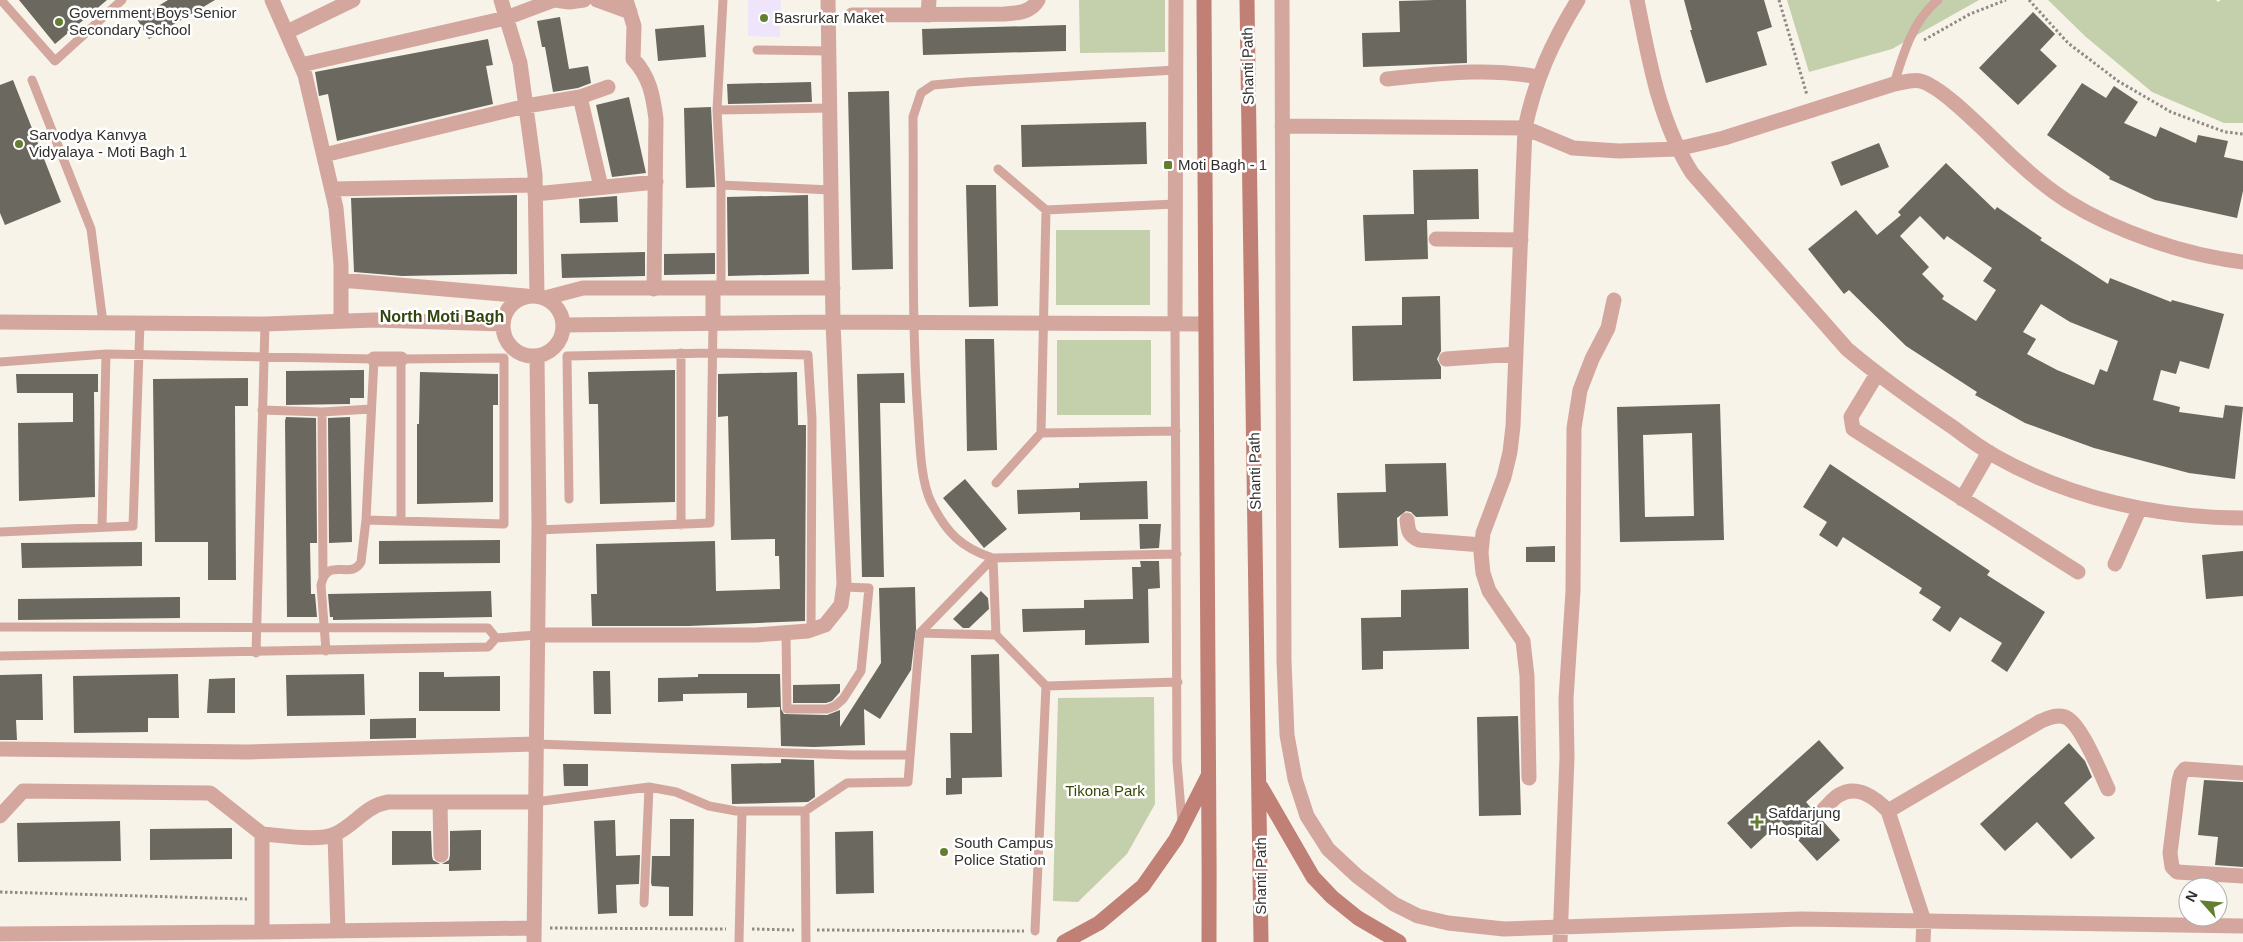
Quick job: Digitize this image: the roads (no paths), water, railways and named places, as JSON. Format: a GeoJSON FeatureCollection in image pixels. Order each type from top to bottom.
{"type":"FeatureCollection","features":[{"type":"Feature","properties":{"kind":"main road"},"geometry":{"type":"LineString","coordinates":[[1204,0],[1204,324],[1210,772],[1210,942]]}},
{"type":"Feature","properties":{"kind":"main road","name":"Shanti Path"},"geometry":{"type":"LineString","coordinates":[[1247,0],[1261,942]]}},
{"type":"Feature","properties":{"kind":"main road"},"geometry":{"type":"LineString","coordinates":[[1064,942],[1099,924],[1143,886],[1183,827],[1210,772]]}},
{"type":"Feature","properties":{"kind":"main road"},"geometry":{"type":"LineString","coordinates":[[1260,786],[1313,876],[1332,897],[1358,918],[1399,942]]}},
{"type":"Feature","properties":{"kind":"street"},"geometry":{"type":"LineString","coordinates":[[272,0],[305,75],[332,189],[336,208],[341,280],[341,321]]}},
{"type":"Feature","properties":{"kind":"street"},"geometry":{"type":"LineString","coordinates":[[287,32],[353,0]]}},
{"type":"Feature","properties":{"kind":"street"},"geometry":{"type":"LineString","coordinates":[[501,0],[520,64],[526,106],[535,190],[536,296]]}},
{"type":"Feature","properties":{"kind":"street"},"geometry":{"type":"LineString","coordinates":[[301,65],[506,18],[554,0],[569,2],[584,0]]}},
{"type":"Feature","properties":{"kind":"street"},"geometry":{"type":"LineString","coordinates":[[597,0],[628,6],[634,26],[633,59],[642,69],[652,92],[656,119],[654,289]]}},
{"type":"Feature","properties":{"kind":"street"},"geometry":{"type":"LineString","coordinates":[[537,635],[756,635],[786,633],[811,630],[825,625],[841,605],[843,587],[833,322],[828,0]]}},
{"type":"Feature","properties":{"kind":"street"},"geometry":{"type":"LineString","coordinates":[[928,16],[929,0]]}},
{"type":"Feature","properties":{"kind":"street"},"geometry":{"type":"LineString","coordinates":[[852,15],[1004,14],[1024,12],[1038,0]]}},
{"type":"Feature","properties":{"kind":"street"},"geometry":{"type":"LineString","coordinates":[[1175,324],[1176,0]]}},
{"type":"Feature","properties":{"kind":"street"},"geometry":{"type":"LineString","coordinates":[[1282,0],[1287,735],[1295,779],[1307,816],[1328,849],[1357,876],[1394,904],[1418,916],[1448,923],[1560,934],[1801,919],[2243,926]]}},
{"type":"Feature","properties":{"kind":"street"},"geometry":{"type":"LineString","coordinates":[[1529,778],[1527,676],[1523,641],[1489,591],[1483,572],[1482,545],[1483,533],[1504,477],[1510,452],[1525,128],[1532,94],[1538,77],[1557,35],[1578,0]]}},
{"type":"Feature","properties":{"kind":"street"},"geometry":{"type":"LineString","coordinates":[[1637,0],[1661,105],[1677,149],[1692,173],[1848,348],[1877,374],[1989,452],[2065,488],[2139,510],[2213,518],[2243,518]]}},
{"type":"Feature","properties":{"kind":"street"},"geometry":{"type":"LineString","coordinates":[[1387,79],[1463,72],[1510,71],[1538,77]]}},
{"type":"Feature","properties":{"kind":"street"},"geometry":{"type":"LineString","coordinates":[[1282,126],[1525,128],[1573,148],[1618,151],[1677,149],[1724,138],[1894,84],[1919,80],[1937,88],[2041,182],[2068,201],[2098,218],[2150,239],[2187,251],[2243,262]]}},
{"type":"Feature","properties":{"kind":"street"},"geometry":{"type":"LineString","coordinates":[[324,155],[526,106],[580,97],[608,87]]}},
{"type":"Feature","properties":{"kind":"street"},"geometry":{"type":"LineString","coordinates":[[580,97],[601,187]]}},
{"type":"Feature","properties":{"kind":"street"},"geometry":{"type":"LineString","coordinates":[[332,189],[535,190],[656,182]]}},
{"type":"Feature","properties":{"kind":"street"},"geometry":{"type":"LineString","coordinates":[[1436,239],[1521,240]]}},
{"type":"Feature","properties":{"kind":"street"},"geometry":{"type":"LineString","coordinates":[[341,280],[536,296],[558,309],[564,325],[562,334],[553,349],[537,356],[524,355],[513,348],[504,333],[505,315],[510,306],[518,300],[536,296],[583,288],[717,290],[833,288]]}},
{"type":"Feature","properties":{"kind":"street"},"geometry":{"type":"LineString","coordinates":[[713,323],[717,290]]}},
{"type":"Feature","properties":{"kind":"street"},"geometry":{"type":"LineString","coordinates":[[1560,934],[1567,757],[1566,699],[1573,591],[1574,428],[1580,390],[1592,359],[1608,328],[1614,300]]}},
{"type":"Feature","properties":{"kind":"street"},"geometry":{"type":"LineString","coordinates":[[0,322],[264,324],[376,320],[503,324]]}},
{"type":"Feature","properties":{"kind":"street"},"geometry":{"type":"LineString","coordinates":[[564,325],[833,322],[1204,324]]}},
{"type":"Feature","properties":{"kind":"street"},"geometry":{"type":"LineString","coordinates":[[1446,359],[1516,354]]}},
{"type":"Feature","properties":{"kind":"street"},"geometry":{"type":"LineString","coordinates":[[0,934],[338,931],[534,935],[538,530],[537,356]]}},
{"type":"Feature","properties":{"kind":"street"},"geometry":{"type":"LineString","coordinates":[[374,359],[401,359]]}},
{"type":"Feature","properties":{"kind":"street"},"geometry":{"type":"LineString","coordinates":[[1877,374],[1851,417],[1853,429],[2078,572]]}},
{"type":"Feature","properties":{"kind":"street"},"geometry":{"type":"LineString","coordinates":[[1962,499],[1989,452]]}},
{"type":"Feature","properties":{"kind":"street"},"geometry":{"type":"LineString","coordinates":[[2115,564],[2139,510]]}},
{"type":"Feature","properties":{"kind":"street"},"geometry":{"type":"LineString","coordinates":[[1407,520],[1411,537],[1419,540],[1482,545]]}},
{"type":"Feature","properties":{"kind":"street"},"geometry":{"type":"LineString","coordinates":[[1888,811],[2041,721],[2057,716],[2068,718],[2082,736],[2108,788]]}},
{"type":"Feature","properties":{"kind":"street"},"geometry":{"type":"LineString","coordinates":[[0,749],[248,752],[536,744]]}},
{"type":"Feature","properties":{"kind":"street"},"geometry":{"type":"LineString","coordinates":[[2243,774],[2185,769],[2179,781],[2170,853],[2172,867],[2177,872],[2243,876]]}},
{"type":"Feature","properties":{"kind":"street"},"geometry":{"type":"LineString","coordinates":[[0,816],[23,791],[210,793],[262,834],[324,838],[335,834],[377,804],[535,802]]}},
{"type":"Feature","properties":{"kind":"street"},"geometry":{"type":"LineString","coordinates":[[1821,812],[1839,795],[1850,791],[1865,794],[1877,800],[1888,811],[1924,921],[1923,942]]}},
{"type":"Feature","properties":{"kind":"street"},"geometry":{"type":"LineString","coordinates":[[440,802],[441,855]]}},
{"type":"Feature","properties":{"kind":"street"},"geometry":{"type":"LineString","coordinates":[[262,834],[262,932]]}},
{"type":"Feature","properties":{"kind":"street"},"geometry":{"type":"LineString","coordinates":[[335,834],[338,931]]}},
{"type":"Feature","properties":{"kind":"lane"},"geometry":{"type":"LineString","coordinates":[[1,1],[54,61],[122,0]]}},
{"type":"Feature","properties":{"kind":"lane"},"geometry":{"type":"LineString","coordinates":[[717,290],[721,185],[717,110],[723,0]]}},
{"type":"Feature","properties":{"kind":"lane"},"geometry":{"type":"LineString","coordinates":[[1894,84],[1903,52],[1926,10],[1938,0]]}},
{"type":"Feature","properties":{"kind":"lane"},"geometry":{"type":"LineString","coordinates":[[757,50],[828,51]]}},
{"type":"Feature","properties":{"kind":"lane"},"geometry":{"type":"LineString","coordinates":[[1176,70],[958,82],[933,85],[921,93],[913,117],[913,323],[922,463],[930,500],[948,530],[973,551],[993,558],[1177,554]]}},
{"type":"Feature","properties":{"kind":"lane"},"geometry":{"type":"LineString","coordinates":[[32,80],[91,229],[104,323]]}},
{"type":"Feature","properties":{"kind":"lane"},"geometry":{"type":"LineString","coordinates":[[717,110],[830,108]]}},
{"type":"Feature","properties":{"kind":"lane"},"geometry":{"type":"LineString","coordinates":[[998,169],[1046,210],[1175,204]]}},
{"type":"Feature","properties":{"kind":"lane"},"geometry":{"type":"LineString","coordinates":[[721,185],[831,190]]}},
{"type":"Feature","properties":{"kind":"lane"},"geometry":{"type":"LineString","coordinates":[[996,483],[1041,433],[1046,210]]}},
{"type":"Feature","properties":{"kind":"lane"},"geometry":{"type":"LineString","coordinates":[[0,532],[133,526],[140,323]]}},
{"type":"Feature","properties":{"kind":"lane"},"geometry":{"type":"LineString","coordinates":[[538,530],[710,523],[713,323]]}},
{"type":"Feature","properties":{"kind":"lane"},"geometry":{"type":"LineString","coordinates":[[256,653],[264,324]]}},
{"type":"Feature","properties":{"kind":"lane"},"geometry":{"type":"LineString","coordinates":[[1175,324],[1177,761],[1183,827]]}},
{"type":"Feature","properties":{"kind":"lane"},"geometry":{"type":"LineString","coordinates":[[569,499],[568,356],[713,353],[808,355],[812,419],[811,630]]}},
{"type":"Feature","properties":{"kind":"lane"},"geometry":{"type":"LineString","coordinates":[[102,527],[106,354]]}},
{"type":"Feature","properties":{"kind":"lane"},"geometry":{"type":"LineString","coordinates":[[0,362],[106,354],[374,359],[366,520],[360,562],[358,567],[354,569],[334,569],[327,571],[323,576]]}},
{"type":"Feature","properties":{"kind":"lane"},"geometry":{"type":"LineString","coordinates":[[681,525],[682,354]]}},
{"type":"Feature","properties":{"kind":"lane"},"geometry":{"type":"LineString","coordinates":[[366,520],[504,524],[504,358],[401,359],[401,521]]}},
{"type":"Feature","properties":{"kind":"lane"},"geometry":{"type":"LineString","coordinates":[[262,410],[322,412],[371,409]]}},
{"type":"Feature","properties":{"kind":"lane"},"geometry":{"type":"LineString","coordinates":[[322,412],[323,576],[321,585],[326,652]]}},
{"type":"Feature","properties":{"kind":"lane"},"geometry":{"type":"LineString","coordinates":[[1041,433],[1176,430]]}},
{"type":"Feature","properties":{"kind":"lane"},"geometry":{"type":"LineString","coordinates":[[535,802],[649,787],[676,792],[709,806],[742,811],[805,811],[847,784],[908,782],[920,633],[993,558]]}},
{"type":"Feature","properties":{"kind":"lane"},"geometry":{"type":"LineString","coordinates":[[993,558],[996,635],[1046,686],[1035,931]]}},
{"type":"Feature","properties":{"kind":"lane"},"geometry":{"type":"LineString","coordinates":[[786,633],[787,709],[827,709],[835,706],[843,699],[861,671],[869,588],[843,587]]}},
{"type":"Feature","properties":{"kind":"lane"},"geometry":{"type":"LineString","coordinates":[[0,627],[488,628],[496,638]]}},
{"type":"Feature","properties":{"kind":"lane"},"geometry":{"type":"LineString","coordinates":[[920,633],[996,635]]}},
{"type":"Feature","properties":{"kind":"lane"},"geometry":{"type":"LineString","coordinates":[[0,656],[326,652],[488,647],[496,638],[537,635]]}},
{"type":"Feature","properties":{"kind":"lane"},"geometry":{"type":"LineString","coordinates":[[1046,686],[1178,682]]}},
{"type":"Feature","properties":{"kind":"lane"},"geometry":{"type":"LineString","coordinates":[[536,744],[841,755],[910,755]]}},
{"type":"Feature","properties":{"kind":"lane"},"geometry":{"type":"LineString","coordinates":[[644,903],[649,787]]}},
{"type":"Feature","properties":{"kind":"lane"},"geometry":{"type":"LineString","coordinates":[[739,942],[742,811]]}},
{"type":"Feature","properties":{"kind":"lane"},"geometry":{"type":"LineString","coordinates":[[805,811],[806,942]]}},
{"type":"Feature","properties":{"kind":"place","name":"Basrurkar Maket"},"geometry":{"type":"Point","coordinates":[764,18]}},
{"type":"Feature","properties":{"kind":"place","name":"Government Boys Senior Secondary School"},"geometry":{"type":"Point","coordinates":[59,22]}},
{"type":"Feature","properties":{"kind":"place","name":"Sarvodya Kanvya Vidyalaya - Moti Bagh 1"},"geometry":{"type":"Point","coordinates":[19,144]}},
{"type":"Feature","properties":{"kind":"place","name":"Moti Bagh - 1"},"geometry":{"type":"Point","coordinates":[1168,165]}},
{"type":"Feature","properties":{"kind":"place","name":"Safdarjung Hospital"},"geometry":{"type":"Point","coordinates":[1757,822]}},
{"type":"Feature","properties":{"kind":"place","name":"South Campus Police Station"},"geometry":{"type":"Point","coordinates":[944,852]}},
{"type":"Feature","properties":{"kind":"district","name":"North Moti Bagh"},"geometry":{"type":"Point","coordinates":[442,316]}},
{"type":"Feature","properties":{"kind":"park label","name":"Tikona Park"},"geometry":{"type":"Point","coordinates":[1105,791]}}]}
